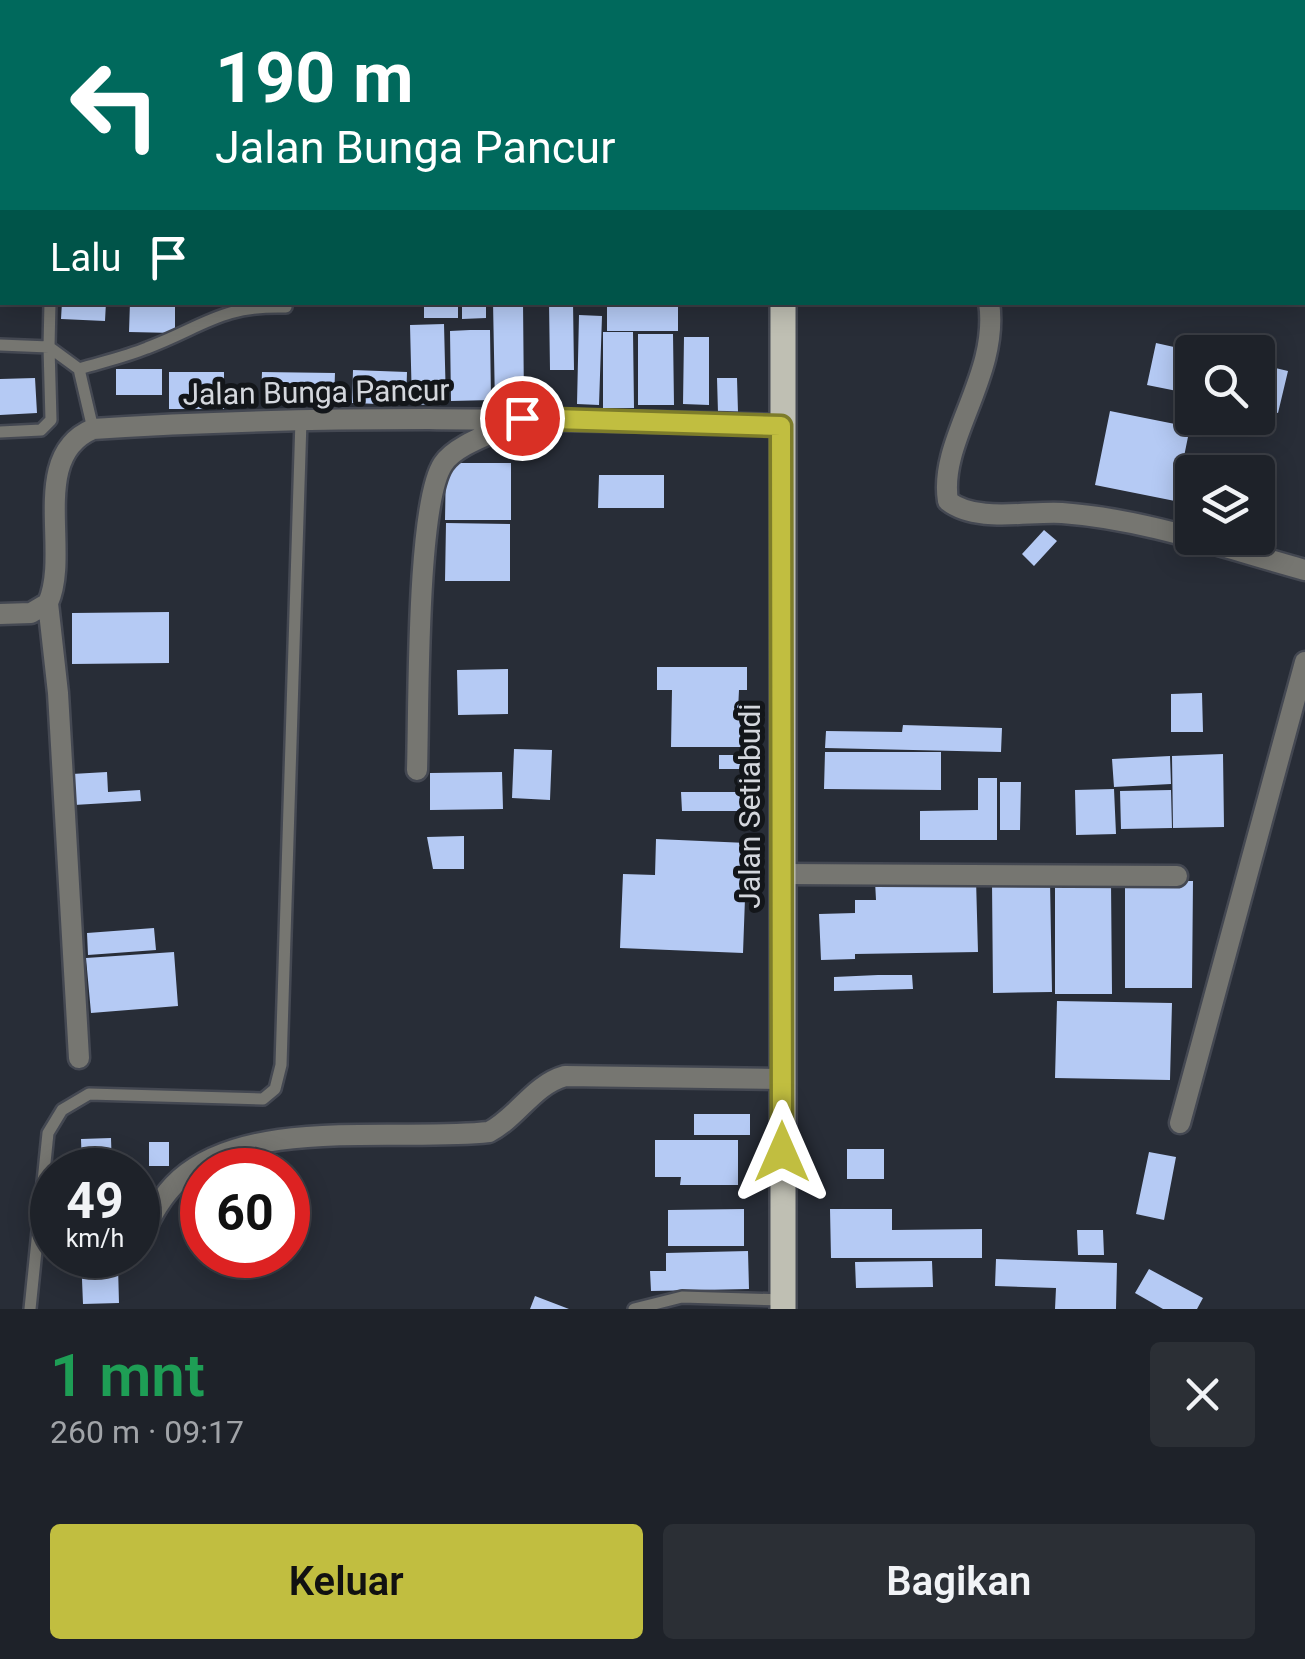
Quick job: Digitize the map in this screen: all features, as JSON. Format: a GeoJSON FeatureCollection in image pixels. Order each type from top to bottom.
{"type":"FeatureCollection","features":[{"type":"Feature","properties":{"kind":"main road","name":"Jalan Setiabudi"},"geometry":{"type":"LineString","coordinates":[[782,305],[783,1304]]}},
{"type":"Feature","properties":{"kind":"street"},"geometry":{"type":"LineString","coordinates":[[989,305],[988,351],[944,478],[948,501],[969,512],[1062,513],[1133,522],[1305,570]]}},
{"type":"Feature","properties":{"kind":"street","name":"Jalan Bunga Pancur"},"geometry":{"type":"LineString","coordinates":[[93,430],[301,420],[522,418],[781,426]]}},
{"type":"Feature","properties":{"kind":"street"},"geometry":{"type":"LineString","coordinates":[[417,770],[425,544],[436,479],[447,459],[522,418]]}},
{"type":"Feature","properties":{"kind":"street"},"geometry":{"type":"LineString","coordinates":[[79,1058],[58,693],[48,602],[56,572],[60,470],[68,447],[93,430]]}},
{"type":"Feature","properties":{"kind":"street"},"geometry":{"type":"LineString","coordinates":[[0,614],[31,613],[48,602]]}},
{"type":"Feature","properties":{"kind":"street"},"geometry":{"type":"LineString","coordinates":[[1180,1123],[1305,662]]}},
{"type":"Feature","properties":{"kind":"street"},"geometry":{"type":"LineString","coordinates":[[782,874],[1177,876]]}},
{"type":"Feature","properties":{"kind":"street"},"geometry":{"type":"LineString","coordinates":[[160,1200],[202,1163],[256,1144],[489,1132],[504,1124],[550,1080],[565,1076],[782,1079]]}},
{"type":"Feature","properties":{"kind":"lane"},"geometry":{"type":"LineString","coordinates":[[0,432],[48,426],[50,305]]}},
{"type":"Feature","properties":{"kind":"lane"},"geometry":{"type":"LineString","coordinates":[[80,368],[146,349],[243,305]]}},
{"type":"Feature","properties":{"kind":"lane"},"geometry":{"type":"LineString","coordinates":[[259,305],[286,307]]}},
{"type":"Feature","properties":{"kind":"lane"},"geometry":{"type":"LineString","coordinates":[[0,345],[49,346],[80,368],[93,430]]}},
{"type":"Feature","properties":{"kind":"lane"},"geometry":{"type":"LineString","coordinates":[[30,1309],[48,1134],[62,1110],[89,1094],[263,1099],[275,1089],[281,1065],[301,420]]}},
{"type":"Feature","properties":{"kind":"lane"},"geometry":{"type":"LineString","coordinates":[[634,1309],[682,1296],[783,1304]]}},
{"type":"Feature","properties":{"kind":"building"},"geometry":{"type":"Polygon","coordinates":[[[62,305],[106,305],[105,321],[61,319],[62,305]]]}},
{"type":"Feature","properties":{"kind":"building"},"geometry":{"type":"Polygon","coordinates":[[[130,305],[175,305],[175,333],[129,332],[130,305]]]}},
{"type":"Feature","properties":{"kind":"building"},"geometry":{"type":"Polygon","coordinates":[[[399,305],[458,305],[458,318],[424,318],[424,306],[399,305]]]}},
{"type":"Feature","properties":{"kind":"building"},"geometry":{"type":"Polygon","coordinates":[[[462,305],[486,305],[486,318],[462,319],[462,305]]]}},
{"type":"Feature","properties":{"kind":"building"},"geometry":{"type":"Polygon","coordinates":[[[493,305],[523,305],[524,404],[495,405],[493,305]]]}},
{"type":"Feature","properties":{"kind":"building"},"geometry":{"type":"Polygon","coordinates":[[[549,305],[573,305],[574,370],[550,370],[549,305]]]}},
{"type":"Feature","properties":{"kind":"building"},"geometry":{"type":"Polygon","coordinates":[[[607,305],[678,305],[678,331],[607,331],[607,305]]]}},
{"type":"Feature","properties":{"kind":"building"},"geometry":{"type":"Polygon","coordinates":[[[579,315],[602,316],[599,405],[577,404],[579,315]]]}},
{"type":"Feature","properties":{"kind":"building"},"geometry":{"type":"Polygon","coordinates":[[[444,324],[446,404],[412,405],[410,325],[444,324]]]}},
{"type":"Feature","properties":{"kind":"building"},"geometry":{"type":"Polygon","coordinates":[[[490,330],[491,400],[451,401],[450,331],[490,330]]]}},
{"type":"Feature","properties":{"kind":"building"},"geometry":{"type":"Polygon","coordinates":[[[603,332],[633,332],[634,408],[603,408],[603,332]]]}},
{"type":"Feature","properties":{"kind":"building"},"geometry":{"type":"Polygon","coordinates":[[[638,334],[673,334],[674,405],[638,405],[638,334]]]}},
{"type":"Feature","properties":{"kind":"building"},"geometry":{"type":"Polygon","coordinates":[[[684,337],[709,337],[709,405],[683,404],[684,337]]]}},
{"type":"Feature","properties":{"kind":"building"},"geometry":{"type":"Polygon","coordinates":[[[1156,343],[1175,347],[1175,391],[1147,385],[1156,343]]]}},
{"type":"Feature","properties":{"kind":"building"},"geometry":{"type":"Polygon","coordinates":[[[1275,368],[1288,371],[1278,413],[1275,412],[1275,368]]]}},
{"type":"Feature","properties":{"kind":"building"},"geometry":{"type":"Polygon","coordinates":[[[116,369],[162,369],[162,395],[116,395],[116,369]]]}},
{"type":"Feature","properties":{"kind":"building"},"geometry":{"type":"Polygon","coordinates":[[[353,370],[407,372],[406,405],[352,403],[353,370]]]}},
{"type":"Feature","properties":{"kind":"building"},"geometry":{"type":"Polygon","coordinates":[[[169,372],[224,372],[224,409],[169,409],[169,372]]]}},
{"type":"Feature","properties":{"kind":"building"},"geometry":{"type":"Polygon","coordinates":[[[262,372],[335,373],[334,402],[261,401],[262,372]]]}},
{"type":"Feature","properties":{"kind":"building"},"geometry":{"type":"Polygon","coordinates":[[[35,378],[37,413],[0,415],[0,379],[35,378]]]}},
{"type":"Feature","properties":{"kind":"building"},"geometry":{"type":"Polygon","coordinates":[[[717,378],[737,378],[738,412],[718,413],[717,378]]]}},
{"type":"Feature","properties":{"kind":"building"},"geometry":{"type":"Polygon","coordinates":[[[1110,411],[1175,424],[1175,435],[1188,435],[1184,455],[1175,455],[1175,501],[1095,485],[1110,411]]]}},
{"type":"Feature","properties":{"kind":"building"},"geometry":{"type":"Polygon","coordinates":[[[446,463],[511,463],[511,520],[445,520],[446,463]]]}},
{"type":"Feature","properties":{"kind":"building"},"geometry":{"type":"Polygon","coordinates":[[[599,475],[664,475],[664,508],[598,508],[599,475]]]}},
{"type":"Feature","properties":{"kind":"building"},"geometry":{"type":"Polygon","coordinates":[[[446,523],[510,524],[510,581],[445,581],[446,523]]]}},
{"type":"Feature","properties":{"kind":"building"},"geometry":{"type":"Polygon","coordinates":[[[1044,530],[1057,541],[1034,566],[1022,554],[1044,530]]]}},
{"type":"Feature","properties":{"kind":"building"},"geometry":{"type":"Polygon","coordinates":[[[169,612],[169,663],[72,664],[72,613],[169,612]]]}},
{"type":"Feature","properties":{"kind":"building"},"geometry":{"type":"Polygon","coordinates":[[[657,667],[747,667],[747,690],[739,690],[738,710],[746,710],[746,747],[671,747],[672,690],[657,690],[657,667]]]}},
{"type":"Feature","properties":{"kind":"building"},"geometry":{"type":"Polygon","coordinates":[[[508,669],[508,714],[458,715],[457,670],[508,669]]]}},
{"type":"Feature","properties":{"kind":"building"},"geometry":{"type":"Polygon","coordinates":[[[1202,693],[1203,732],[1171,732],[1171,694],[1202,693]]]}},
{"type":"Feature","properties":{"kind":"building"},"geometry":{"type":"Polygon","coordinates":[[[903,725],[1002,728],[1001,752],[825,748],[826,731],[902,732],[903,725]]]}},
{"type":"Feature","properties":{"kind":"building"},"geometry":{"type":"Polygon","coordinates":[[[514,749],[552,750],[550,800],[512,798],[514,749]]]}},
{"type":"Feature","properties":{"kind":"building"},"geometry":{"type":"Polygon","coordinates":[[[825,752],[941,752],[941,790],[824,789],[825,752]]]}},
{"type":"Feature","properties":{"kind":"building"},"geometry":{"type":"Polygon","coordinates":[[[1223,754],[1224,827],[1173,828],[1172,756],[1223,754]]]}},
{"type":"Feature","properties":{"kind":"building"},"geometry":{"type":"Polygon","coordinates":[[[719,755],[744,755],[743,769],[719,769],[719,755]]]}},
{"type":"Feature","properties":{"kind":"building"},"geometry":{"type":"Polygon","coordinates":[[[1170,756],[1171,784],[1114,787],[1112,759],[1170,756]]]}},
{"type":"Feature","properties":{"kind":"building"},"geometry":{"type":"Polygon","coordinates":[[[107,772],[108,792],[140,790],[141,801],[74,805],[72,774],[107,772]]]}},
{"type":"Feature","properties":{"kind":"building"},"geometry":{"type":"Polygon","coordinates":[[[502,772],[503,809],[430,810],[430,773],[502,772]]]}},
{"type":"Feature","properties":{"kind":"building"},"geometry":{"type":"Polygon","coordinates":[[[978,778],[997,778],[997,840],[920,840],[920,811],[978,810],[978,778]]]}},
{"type":"Feature","properties":{"kind":"building"},"geometry":{"type":"Polygon","coordinates":[[[1000,782],[1021,782],[1020,830],[1000,830],[1000,782]]]}},
{"type":"Feature","properties":{"kind":"building"},"geometry":{"type":"Polygon","coordinates":[[[1114,789],[1116,834],[1076,835],[1075,790],[1114,789]]]}},
{"type":"Feature","properties":{"kind":"building"},"geometry":{"type":"Polygon","coordinates":[[[1171,790],[1172,828],[1121,829],[1120,791],[1171,790]]]}},
{"type":"Feature","properties":{"kind":"building"},"geometry":{"type":"Polygon","coordinates":[[[681,792],[743,792],[744,811],[682,811],[681,792]]]}},
{"type":"Feature","properties":{"kind":"building"},"geometry":{"type":"Polygon","coordinates":[[[464,836],[464,869],[433,869],[427,837],[464,836]]]}},
{"type":"Feature","properties":{"kind":"building"},"geometry":{"type":"Polygon","coordinates":[[[656,839],[747,843],[743,953],[620,948],[623,874],[655,875],[656,839]]]}},
{"type":"Feature","properties":{"kind":"building"},"geometry":{"type":"Polygon","coordinates":[[[976,879],[978,952],[855,954],[855,959],[821,960],[819,914],[855,913],[855,900],[876,900],[875,881],[976,879]]]}},
{"type":"Feature","properties":{"kind":"building"},"geometry":{"type":"Polygon","coordinates":[[[1050,881],[1052,992],[993,993],[992,882],[1050,881]]]}},
{"type":"Feature","properties":{"kind":"building"},"geometry":{"type":"Polygon","coordinates":[[[1125,881],[1193,881],[1192,988],[1125,988],[1125,881]]]}},
{"type":"Feature","properties":{"kind":"building"},"geometry":{"type":"Polygon","coordinates":[[[1055,882],[1111,882],[1112,994],[1055,994],[1055,882]]]}},
{"type":"Feature","properties":{"kind":"building"},"geometry":{"type":"Polygon","coordinates":[[[154,928],[156,950],[88,955],[87,933],[154,928]]]}},
{"type":"Feature","properties":{"kind":"building"},"geometry":{"type":"Polygon","coordinates":[[[174,952],[178,1006],[91,1013],[86,958],[174,952]]]}},
{"type":"Feature","properties":{"kind":"building"},"geometry":{"type":"Polygon","coordinates":[[[912,975],[913,989],[834,991],[834,977],[912,975]]]}},
{"type":"Feature","properties":{"kind":"building"},"geometry":{"type":"Polygon","coordinates":[[[1057,1001],[1172,1003],[1170,1080],[1055,1078],[1057,1001]]]}},
{"type":"Feature","properties":{"kind":"building"},"geometry":{"type":"Polygon","coordinates":[[[694,1114],[750,1114],[750,1135],[694,1135],[694,1114]]]}},
{"type":"Feature","properties":{"kind":"building"},"geometry":{"type":"Polygon","coordinates":[[[111,1138],[111,1148],[81,1148],[81,1139],[111,1138]]]}},
{"type":"Feature","properties":{"kind":"building"},"geometry":{"type":"Polygon","coordinates":[[[655,1140],[738,1140],[738,1185],[680,1185],[681,1177],[655,1177],[655,1140]]]}},
{"type":"Feature","properties":{"kind":"building"},"geometry":{"type":"Polygon","coordinates":[[[149,1142],[169,1142],[169,1166],[160,1166],[160,1148],[149,1148],[149,1142]]]}},
{"type":"Feature","properties":{"kind":"building"},"geometry":{"type":"Polygon","coordinates":[[[847,1149],[884,1149],[884,1179],[847,1179],[847,1149]]]}},
{"type":"Feature","properties":{"kind":"building"},"geometry":{"type":"Polygon","coordinates":[[[1149,1152],[1176,1157],[1164,1220],[1136,1214],[1149,1152]]]}},
{"type":"Feature","properties":{"kind":"building"},"geometry":{"type":"Polygon","coordinates":[[[744,1209],[744,1246],[668,1246],[668,1210],[744,1209]]]}},
{"type":"Feature","properties":{"kind":"building"},"geometry":{"type":"Polygon","coordinates":[[[830,1209],[892,1209],[892,1230],[982,1229],[982,1258],[831,1258],[830,1209]]]}},
{"type":"Feature","properties":{"kind":"building"},"geometry":{"type":"Polygon","coordinates":[[[1077,1230],[1103,1230],[1104,1255],[1078,1255],[1077,1230]]]}},
{"type":"Feature","properties":{"kind":"building"},"geometry":{"type":"Polygon","coordinates":[[[748,1251],[749,1289],[651,1291],[650,1271],[666,1271],[666,1253],[748,1251]]]}},
{"type":"Feature","properties":{"kind":"building"},"geometry":{"type":"Polygon","coordinates":[[[996,1259],[1117,1263],[1116,1309],[1055,1309],[1056,1288],[995,1286],[996,1259]]]}},
{"type":"Feature","properties":{"kind":"building"},"geometry":{"type":"Polygon","coordinates":[[[932,1261],[933,1287],[856,1288],[855,1262],[932,1261]]]}},
{"type":"Feature","properties":{"kind":"building"},"geometry":{"type":"Polygon","coordinates":[[[1149,1269],[1203,1298],[1197,1309],[1163,1309],[1135,1293],[1149,1269]]]}},
{"type":"Feature","properties":{"kind":"building"},"geometry":{"type":"Polygon","coordinates":[[[82,1278],[118,1278],[119,1303],[83,1304],[82,1278]]]}},
{"type":"Feature","properties":{"kind":"building"},"geometry":{"type":"Polygon","coordinates":[[[535,1296],[569,1309],[530,1309],[535,1296]]]}},
{"type":"Feature","properties":{"kind":"route"},"geometry":{"type":"LineString","coordinates":[[522,418],[781,426],[782,1152]]}}]}
